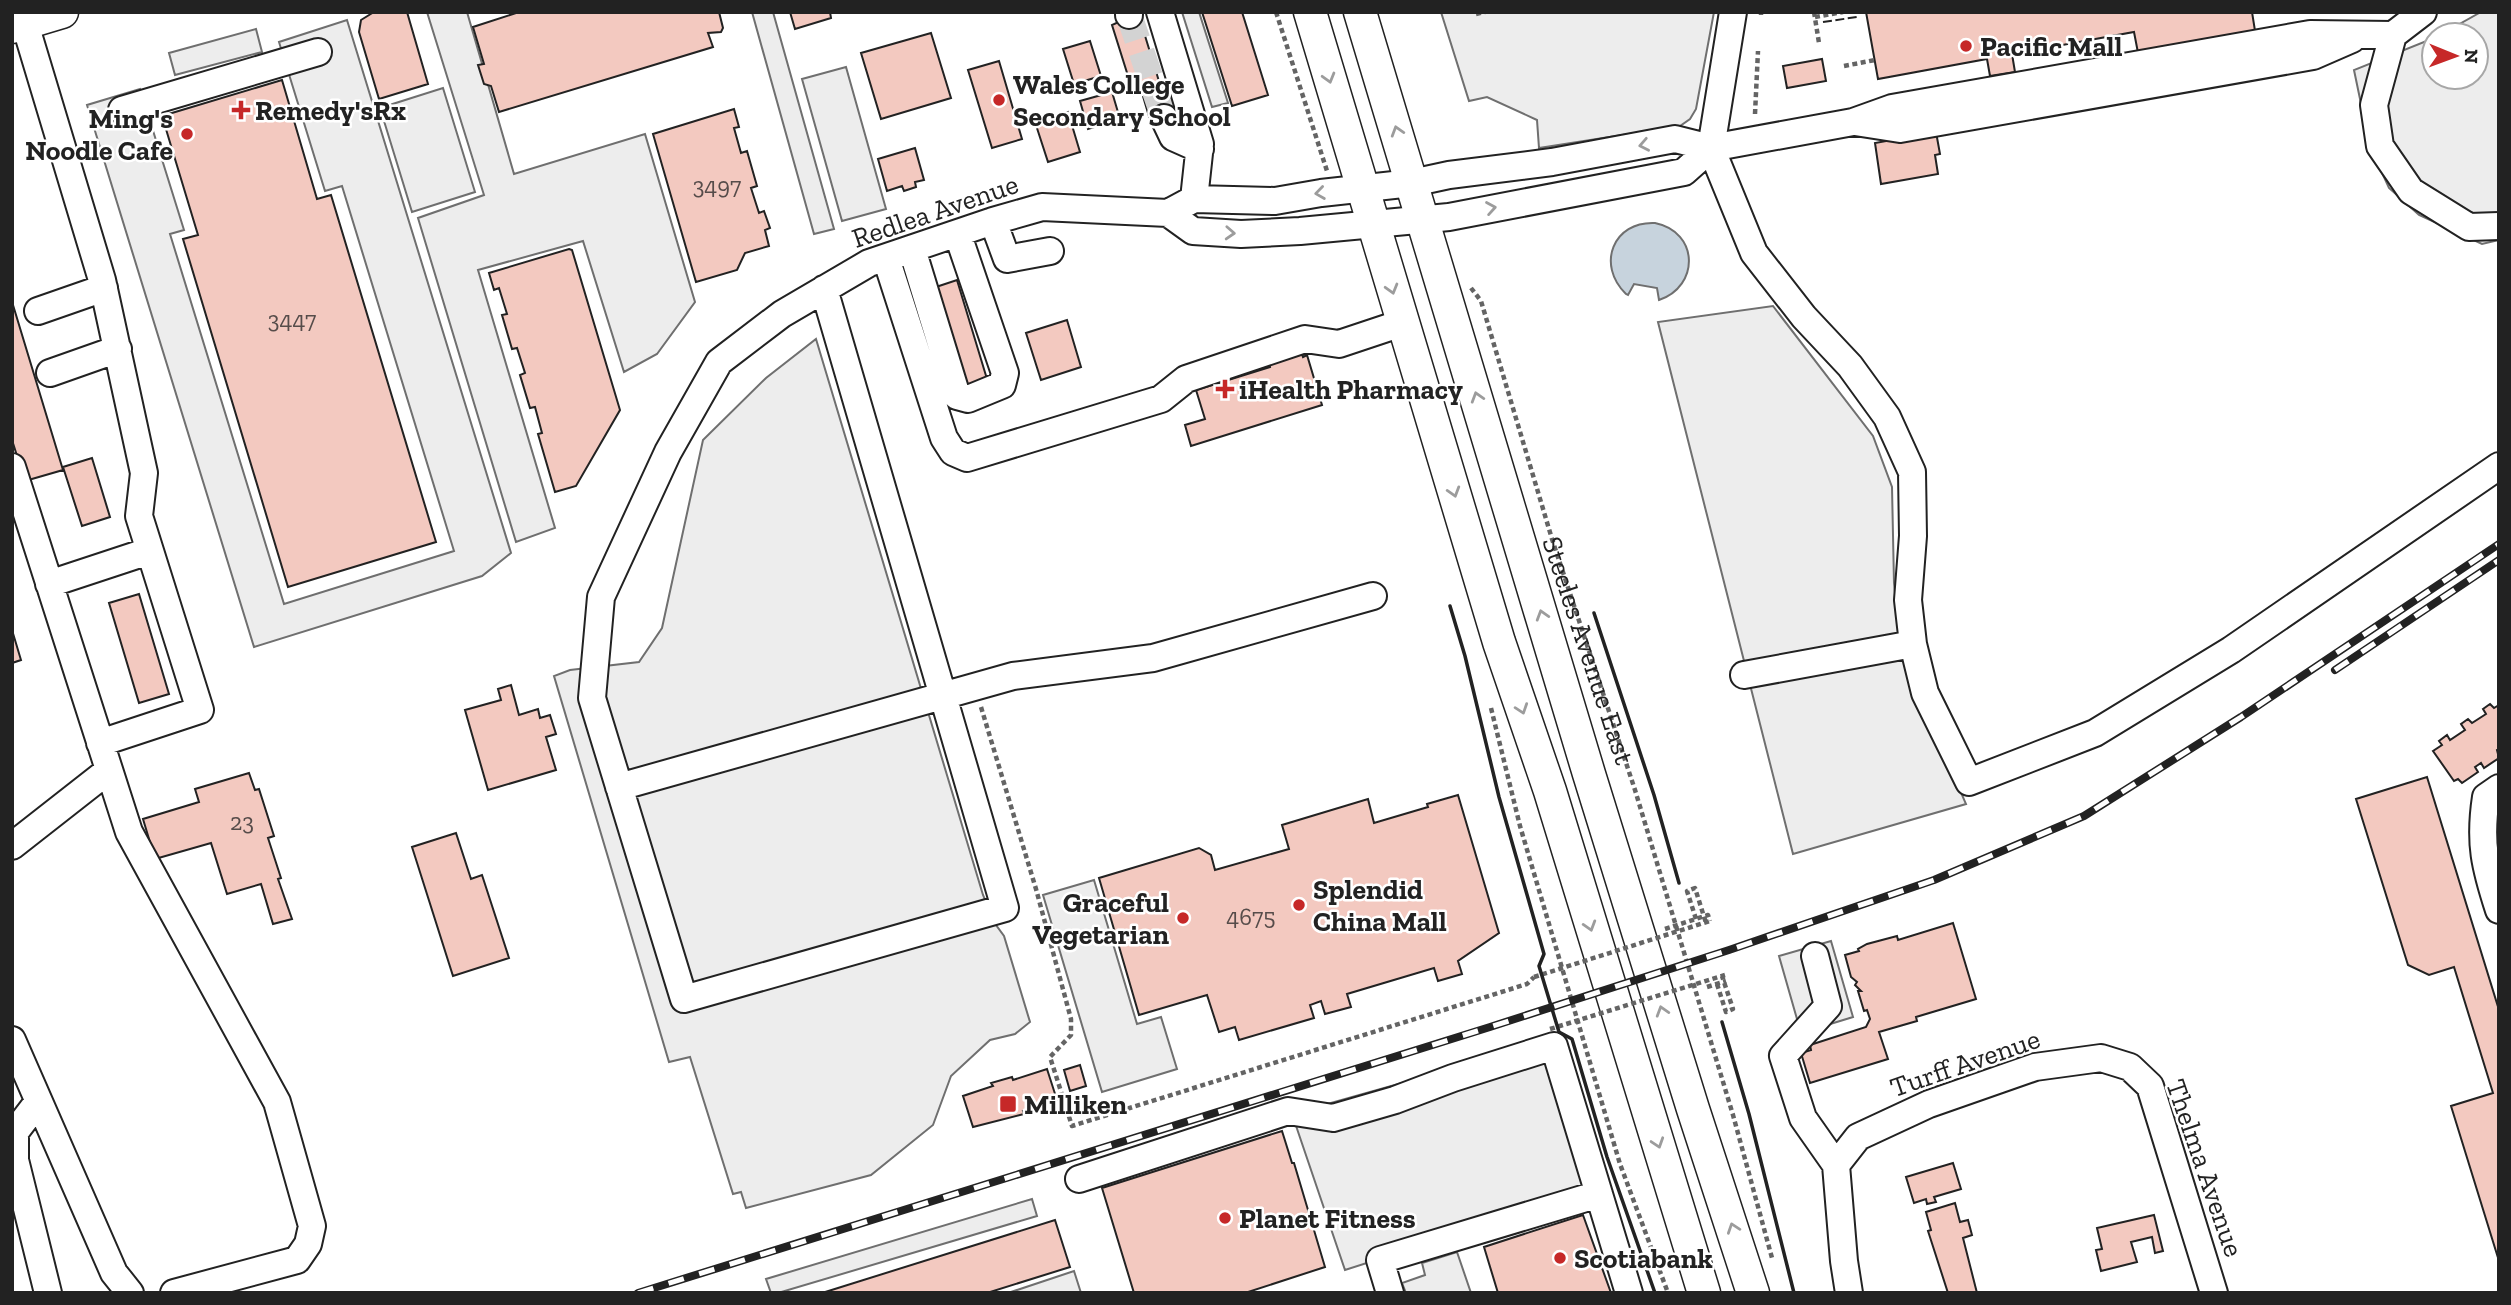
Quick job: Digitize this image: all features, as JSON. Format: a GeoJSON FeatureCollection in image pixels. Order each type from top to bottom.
{"type":"FeatureCollection","features":[{"type":"Feature","properties":{"kind":"main road"},"geometry":{"type":"LineString","coordinates":[[19,26],[62,12]]}},
{"type":"Feature","properties":{"kind":"main road"},"geometry":{"type":"LineString","coordinates":[[1310,12],[1499,642],[1550,791],[1704,1293]]}},
{"type":"Feature","properties":{"kind":"main road","name":"Steeles Avenue East"},"geometry":{"type":"LineString","coordinates":[[1360,12],[1589,774],[1753,1293]]}},
{"type":"Feature","properties":{"kind":"street"},"geometry":{"type":"LineString","coordinates":[[1160,12],[1197,131],[1200,149],[1194,199]]}},
{"type":"Feature","properties":{"kind":"street"},"geometry":{"type":"LineString","coordinates":[[1733,12],[1711,148],[1754,253],[1804,317],[1850,366],[1880,407],[1912,472],[1913,536],[1909,600],[1913,644],[1925,693],[1969,782],[2095,733],[2254,635],[2499,466]]}},
{"type":"Feature","properties":{"kind":"street"},"geometry":{"type":"LineString","coordinates":[[2423,12],[2393,35],[2374,105],[2380,146],[2411,191],[2469,227],[2499,226]]}},
{"type":"Feature","properties":{"kind":"street"},"geometry":{"type":"LineString","coordinates":[[19,26],[104,288],[144,473],[139,516],[200,710],[100,743]]}},
{"type":"Feature","properties":{"kind":"street"},"geometry":{"type":"LineString","coordinates":[[1168,214],[1194,199],[1275,201],[1552,162],[1675,139],[1711,148],[1853,122],[1892,108],[2311,34],[2393,35]]}},
{"type":"Feature","properties":{"kind":"street"},"geometry":{"type":"LineString","coordinates":[[122,110],[318,52]]}},
{"type":"Feature","properties":{"kind":"street"},"geometry":{"type":"LineString","coordinates":[[1164,118],[1173,137],[1200,149]]}},
{"type":"Feature","properties":{"kind":"street","name":"Redlea Avenue"},"geometry":{"type":"LineString","coordinates":[[943,695],[1005,908],[684,999],[592,698],[601,597],[668,452],[719,362],[782,314],[869,263],[1042,207],[1168,214],[1193,231],[1300,231],[1423,219],[1684,172],[1711,148]]}},
{"type":"Feature","properties":{"kind":"street"},"geometry":{"type":"LineString","coordinates":[[993,221],[1007,259],[1050,251]]}},
{"type":"Feature","properties":{"kind":"street"},"geometry":{"type":"LineString","coordinates":[[912,249],[957,396],[968,399],[1002,385],[1005,373],[958,235]]}},
{"type":"Feature","properties":{"kind":"street"},"geometry":{"type":"LineString","coordinates":[[886,258],[944,438],[953,452],[967,458],[1161,399],[1186,379],[1305,339],[1339,344],[1402,323]]}},
{"type":"Feature","properties":{"kind":"street"},"geometry":{"type":"LineString","coordinates":[[38,311],[104,288]]}},
{"type":"Feature","properties":{"kind":"street"},"geometry":{"type":"LineString","coordinates":[[824,289],[943,695]]}},
{"type":"Feature","properties":{"kind":"street"},"geometry":{"type":"LineString","coordinates":[[50,373],[118,349]]}},
{"type":"Feature","properties":{"kind":"street"},"geometry":{"type":"LineString","coordinates":[[12,467],[130,832],[277,1102],[312,1226],[308,1244],[297,1260],[174,1293]]}},
{"type":"Feature","properties":{"kind":"street"},"geometry":{"type":"LineString","coordinates":[[48,584],[149,551]]}},
{"type":"Feature","properties":{"kind":"street"},"geometry":{"type":"LineString","coordinates":[[619,787],[1013,676],[1153,658],[1373,596]]}},
{"type":"Feature","properties":{"kind":"street"},"geometry":{"type":"LineString","coordinates":[[1744,675],[1913,644]]}},
{"type":"Feature","properties":{"kind":"street"},"geometry":{"type":"LineString","coordinates":[[12,846],[109,770]]}},
{"type":"Feature","properties":{"kind":"street"},"geometry":{"type":"LineString","coordinates":[[2499,788],[2486,797],[2481,827],[2484,865],[2499,911]]}},
{"type":"Feature","properties":{"kind":"street"},"geometry":{"type":"LineString","coordinates":[[1815,956],[1828,1006],[1783,1056],[1803,1118],[1836,1165],[1849,1293]]}},
{"type":"Feature","properties":{"kind":"street"},"geometry":{"type":"LineString","coordinates":[[12,1040],[114,1273],[130,1293]]}},
{"type":"Feature","properties":{"kind":"street"},"geometry":{"type":"LineString","coordinates":[[1079,1179],[1288,1111],[1333,1118],[1554,1046],[1629,1293]]}},
{"type":"Feature","properties":{"kind":"street","name":"Turff Avenue"},"geometry":{"type":"LineString","coordinates":[[1836,1165],[1858,1137],[1930,1104],[2035,1067],[2101,1058],[2130,1068]]}},
{"type":"Feature","properties":{"kind":"street","name":"Thelma Avenue"},"geometry":{"type":"LineString","coordinates":[[2130,1068],[2150,1086],[2214,1293]]}},
{"type":"Feature","properties":{"kind":"street"},"geometry":{"type":"LineString","coordinates":[[38,1102],[15,1132],[15,1160],[48,1293]]}},
{"type":"Feature","properties":{"kind":"street"},"geometry":{"type":"LineString","coordinates":[[1390,1293],[1380,1261],[1599,1194]]}},
{"type":"Feature","properties":{"kind":"path"},"geometry":{"type":"LineString","coordinates":[[1476,14],[1485,12]]}},
{"type":"Feature","properties":{"kind":"path"},"geometry":{"type":"LineString","coordinates":[[1819,43],[1814,15],[1843,12]]}},
{"type":"Feature","properties":{"kind":"path"},"geometry":{"type":"LineString","coordinates":[[1755,114],[1758,51]]}},
{"type":"Feature","properties":{"kind":"path"},"geometry":{"type":"LineString","coordinates":[[1844,66],[1875,60]]}},
{"type":"Feature","properties":{"kind":"path","name":"Steeles Avenue East"},"geometry":{"type":"LineString","coordinates":[[1467,276],[1471,288],[1481,300],[1552,539],[1635,790],[1733,1115],[1775,1267]]}},
{"type":"Feature","properties":{"kind":"path"},"geometry":{"type":"LineString","coordinates":[[975,686],[1036,889],[1071,1019],[1071,1035],[1050,1057],[1072,1126],[1527,984],[1534,977],[1708,922]]}},
{"type":"Feature","properties":{"kind":"path"},"geometry":{"type":"LineString","coordinates":[[1696,919],[1687,891],[1695,888],[1708,922]]}},
{"type":"Feature","properties":{"kind":"path"},"geometry":{"type":"LineString","coordinates":[[1667,939],[1664,929],[1708,915],[1708,922]]}},
{"type":"Feature","properties":{"kind":"path"},"geometry":{"type":"LineString","coordinates":[[1717,984],[1726,1012],[1733,1009],[1723,976]]}},
{"type":"Feature","properties":{"kind":"path"},"geometry":{"type":"LineString","coordinates":[[1707,987],[1727,980],[1723,976]]}},
{"type":"Feature","properties":{"kind":"path"},"geometry":{"type":"LineString","coordinates":[[1550,1029],[1723,976]]}},
{"type":"Feature","properties":{"kind":"shaded area"},"geometry":{"type":"Polygon","coordinates":[[[427,12],[467,12],[514,174],[645,134],[695,302],[657,354],[624,372],[583,241],[478,270],[555,528],[516,542],[418,218],[484,195],[427,12]]]}},
{"type":"Feature","properties":{"kind":"shaded area"},"geometry":{"type":"Polygon","coordinates":[[[752,12],[773,12],[834,229],[814,234],[752,12]]]}},
{"type":"Feature","properties":{"kind":"shaded area"},"geometry":{"type":"Polygon","coordinates":[[[1182,12],[1199,12],[1228,103],[1212,107],[1182,12]]]}},
{"type":"Feature","properties":{"kind":"shaded area"},"geometry":{"type":"Polygon","coordinates":[[[1441,12],[1714,12],[1696,109],[1690,119],[1680,126],[1539,148],[1537,120],[1487,97],[1469,101],[1441,12]]]}},
{"type":"Feature","properties":{"kind":"shaded area"},"geometry":{"type":"Polygon","coordinates":[[[2481,12],[2499,12],[2499,240],[2482,244],[2419,215],[2389,188],[2370,147],[2354,70],[2420,44],[2420,91],[2490,91],[2490,21],[2465,21],[2481,12]]]}},
{"type":"Feature","properties":{"kind":"shaded area"},"geometry":{"type":"Polygon","coordinates":[[[347,20],[511,553],[482,576],[254,647],[87,105],[140,89],[184,230],[170,234],[284,604],[454,551],[342,186],[325,191],[279,42],[347,20]]]}},
{"type":"Feature","properties":{"kind":"shaded area"},"geometry":{"type":"Polygon","coordinates":[[[256,29],[262,52],[175,75],[169,53],[256,29]]]}},
{"type":"Feature","properties":{"kind":"shaded area"},"geometry":{"type":"Polygon","coordinates":[[[846,67],[886,209],[842,221],[802,79],[846,67]]]}},
{"type":"Feature","properties":{"kind":"shaded area"},"geometry":{"type":"Polygon","coordinates":[[[443,88],[475,192],[412,212],[380,108],[443,88]]]}},
{"type":"Feature","properties":{"kind":"shaded area"},"geometry":{"type":"Polygon","coordinates":[[[1655,223],[1669,228],[1680,237],[1689,260],[1682,283],[1659,300],[1657,288],[1634,284],[1628,295],[1626,294],[1617,283],[1611,258],[1619,237],[1629,229],[1640,224],[1655,223]]]}},
{"type":"Feature","properties":{"kind":"shaded area"},"geometry":{"type":"Polygon","coordinates":[[[1773,306],[1873,436],[1892,487],[1894,583],[1901,654],[1966,804],[1793,854],[1658,322],[1773,306]]]}},
{"type":"Feature","properties":{"kind":"shaded area","name":"Milliken"},"geometry":{"type":"Polygon","coordinates":[[[816,339],[983,895],[996,925],[1004,936],[1030,1022],[1015,1034],[990,1040],[951,1076],[933,1125],[871,1175],[746,1208],[741,1192],[733,1194],[690,1057],[669,1062],[554,676],[570,670],[639,662],[662,628],[703,440],[766,378],[816,339]]]}},
{"type":"Feature","properties":{"kind":"shaded area"},"geometry":{"type":"Polygon","coordinates":[[[1094,880],[1137,1024],[1161,1017],[1177,1069],[1102,1092],[1043,895],[1094,880]]]}},
{"type":"Feature","properties":{"kind":"shaded area"},"geometry":{"type":"Polygon","coordinates":[[[1831,941],[1853,1017],[1801,1033],[1779,956],[1831,941]]]}},
{"type":"Feature","properties":{"kind":"shaded area"},"geometry":{"type":"Polygon","coordinates":[[[1555,1040],[1598,1189],[1345,1270],[1292,1114],[1555,1040]]]}},
{"type":"Feature","properties":{"kind":"shaded area"},"geometry":{"type":"Polygon","coordinates":[[[1032,1199],[1037,1216],[778,1293],[771,1293],[766,1279],[1032,1199]]]}},
{"type":"Feature","properties":{"kind":"shaded area"},"geometry":{"type":"Polygon","coordinates":[[[1457,1252],[1471,1293],[1406,1293],[1402,1283],[1425,1275],[1422,1263],[1457,1252]]]}},
{"type":"Feature","properties":{"kind":"shaded area"},"geometry":{"type":"Polygon","coordinates":[[[1074,1271],[1081,1293],[1008,1293],[1074,1271]]]}},
{"type":"Feature","properties":{"kind":"building"},"geometry":{"type":"Polygon","coordinates":[[[374,12],[407,12],[428,84],[379,99],[359,32],[361,20],[374,12]]]}},
{"type":"Feature","properties":{"kind":"building"},"geometry":{"type":"Polygon","coordinates":[[[519,12],[719,12],[723,28],[721,32],[708,33],[713,47],[499,112],[491,86],[484,84],[478,65],[484,64],[473,27],[519,12]]]}},
{"type":"Feature","properties":{"kind":"building"},"geometry":{"type":"Polygon","coordinates":[[[790,12],[830,12],[831,18],[795,29],[790,12]]]}},
{"type":"Feature","properties":{"kind":"building"},"geometry":{"type":"Polygon","coordinates":[[[1202,12],[1242,12],[1268,95],[1232,106],[1202,12]]]}},
{"type":"Feature","properties":{"kind":"building","name":"Pacific Mall"},"geometry":{"type":"Polygon","coordinates":[[[1866,12],[2252,12],[2256,37],[2139,58],[2134,32],[2012,54],[2015,72],[1990,76],[1987,59],[1878,79],[1866,12]]]}},
{"type":"Feature","properties":{"kind":"building"},"geometry":{"type":"Polygon","coordinates":[[[1138,13],[1170,117],[1151,123],[1142,93],[1134,95],[1112,25],[1138,13]]]}},
{"type":"Feature","properties":{"kind":"building"},"geometry":{"type":"Polygon","coordinates":[[[931,33],[951,98],[881,119],[861,53],[931,33]]]}},
{"type":"Feature","properties":{"kind":"building"},"geometry":{"type":"Polygon","coordinates":[[[1090,41],[1101,76],[1074,84],[1063,49],[1090,41]]]}},
{"type":"Feature","properties":{"kind":"building"},"geometry":{"type":"Polygon","coordinates":[[[1822,59],[1826,81],[1787,88],[1783,66],[1822,59]]]}},
{"type":"Feature","properties":{"kind":"building"},"geometry":{"type":"Polygon","coordinates":[[[999,61],[1022,139],[992,148],[968,70],[999,61]]]}},
{"type":"Feature","properties":{"kind":"building"},"geometry":{"type":"Polygon","coordinates":[[[282,80],[317,199],[331,195],[436,542],[288,587],[183,239],[198,235],[162,116],[282,80]]]}},
{"type":"Feature","properties":{"kind":"building"},"geometry":{"type":"Polygon","coordinates":[[[1112,92],[1120,119],[1088,129],[1080,101],[1112,92]]]}},
{"type":"Feature","properties":{"kind":"building"},"geometry":{"type":"Polygon","coordinates":[[[734,109],[739,127],[734,128],[741,153],[747,151],[757,186],[751,188],[759,213],[764,211],[770,228],[765,230],[769,246],[745,253],[737,270],[696,282],[653,134],[734,109]]]}},
{"type":"Feature","properties":{"kind":"building"},"geometry":{"type":"Polygon","coordinates":[[[1068,112],[1080,152],[1048,162],[1035,122],[1068,112]]]}},
{"type":"Feature","properties":{"kind":"building"},"geometry":{"type":"Polygon","coordinates":[[[1936,132],[1940,154],[1935,155],[1938,174],[1881,184],[1875,143],[1936,132]]]}},
{"type":"Feature","properties":{"kind":"building"},"geometry":{"type":"Polygon","coordinates":[[[915,148],[924,180],[915,182],[916,187],[904,191],[902,186],[887,191],[878,159],[915,148]]]}},
{"type":"Feature","properties":{"kind":"building"},"geometry":{"type":"Polygon","coordinates":[[[572,250],[620,410],[576,486],[555,492],[538,434],[542,433],[535,407],[530,408],[520,375],[525,373],[517,348],[512,349],[502,315],[507,314],[499,288],[494,290],[489,273],[572,250]]]}},
{"type":"Feature","properties":{"kind":"building"},"geometry":{"type":"Polygon","coordinates":[[[957,280],[987,379],[957,388],[927,290],[957,280]]]}},
{"type":"Feature","properties":{"kind":"building"},"geometry":{"type":"Polygon","coordinates":[[[13,305],[63,470],[25,481],[12,440],[13,305]]]}},
{"type":"Feature","properties":{"kind":"building"},"geometry":{"type":"Polygon","coordinates":[[[1067,320],[1081,367],[1041,380],[1026,333],[1067,320]]]}},
{"type":"Feature","properties":{"kind":"building"},"geometry":{"type":"Polygon","coordinates":[[[1301,352],[1303,357],[1307,355],[1322,405],[1191,446],[1185,425],[1205,419],[1196,390],[1270,367],[1269,362],[1301,352]]]}},
{"type":"Feature","properties":{"kind":"building"},"geometry":{"type":"Polygon","coordinates":[[[92,458],[110,517],[82,526],[63,467],[92,458]]]}},
{"type":"Feature","properties":{"kind":"building"},"geometry":{"type":"Polygon","coordinates":[[[139,594],[169,694],[139,703],[109,603],[139,594]]]}},
{"type":"Feature","properties":{"kind":"building"},"geometry":{"type":"Polygon","coordinates":[[[12,630],[21,660],[12,663],[12,630]]]}},
{"type":"Feature","properties":{"kind":"building"},"geometry":{"type":"Polygon","coordinates":[[[511,685],[519,715],[538,709],[540,718],[550,715],[556,734],[546,737],[556,770],[488,790],[465,710],[501,700],[498,689],[511,685]]]}},
{"type":"Feature","properties":{"kind":"building"},"geometry":{"type":"Polygon","coordinates":[[[2490,704],[2494,708],[2499,705],[2499,758],[2484,768],[2481,763],[2475,767],[2478,772],[2462,783],[2458,779],[2454,781],[2433,751],[2442,745],[2439,741],[2447,735],[2450,740],[2465,730],[2461,724],[2468,719],[2472,723],[2486,714],[2483,709],[2490,704]]]}},
{"type":"Feature","properties":{"kind":"building"},"geometry":{"type":"Polygon","coordinates":[[[249,773],[255,790],[259,789],[274,836],[268,838],[292,919],[273,924],[261,884],[227,894],[211,843],[155,859],[143,819],[199,802],[195,789],[249,773]]]}},
{"type":"Feature","properties":{"kind":"building"},"geometry":{"type":"Polygon","coordinates":[[[2427,777],[2499,1010],[2499,1261],[2451,1106],[2493,1093],[2454,967],[2429,975],[2408,965],[2356,799],[2427,777]]]}},
{"type":"Feature","properties":{"kind":"building","name":"Splendid China Mall"},"geometry":{"type":"Polygon","coordinates":[[[1458,795],[1499,933],[1458,961],[1462,974],[1438,981],[1434,968],[1347,994],[1351,1007],[1325,1014],[1321,1001],[1310,1005],[1314,1018],[1239,1040],[1235,1027],[1219,1032],[1207,995],[1139,1015],[1099,878],[1199,848],[1211,855],[1215,870],[1289,849],[1282,825],[1368,799],[1374,823],[1458,795]]]}},
{"type":"Feature","properties":{"kind":"building"},"geometry":{"type":"Polygon","coordinates":[[[456,833],[471,879],[482,875],[509,958],[453,976],[412,847],[456,833]]]}},
{"type":"Feature","properties":{"kind":"building"},"geometry":{"type":"Polygon","coordinates":[[[1953,923],[1976,999],[1916,1017],[1917,1021],[1879,1032],[1888,1059],[1810,1083],[1801,1053],[1811,1050],[1810,1045],[1866,1027],[1870,1019],[1867,1010],[1864,1011],[1858,991],[1861,991],[1851,977],[1845,955],[1859,951],[1858,949],[1867,944],[1897,936],[1898,940],[1953,923]]]}},
{"type":"Feature","properties":{"kind":"building"},"geometry":{"type":"Polygon","coordinates":[[[1080,1065],[1086,1086],[1070,1091],[1064,1070],[1080,1065]]]}},
{"type":"Feature","properties":{"kind":"building"},"geometry":{"type":"Polygon","coordinates":[[[1047,1069],[1057,1100],[1023,1111],[1024,1114],[973,1127],[963,1096],[993,1086],[991,1083],[1012,1077],[1013,1080],[1047,1069]]]}},
{"type":"Feature","properties":{"kind":"building"},"geometry":{"type":"Polygon","coordinates":[[[1282,1131],[1325,1267],[1245,1293],[1134,1293],[1102,1188],[1282,1131]]]}},
{"type":"Feature","properties":{"kind":"building"},"geometry":{"type":"Polygon","coordinates":[[[1953,1163],[1961,1189],[1934,1197],[1936,1202],[1927,1204],[1926,1199],[1914,1203],[1906,1177],[1953,1163]]]}},
{"type":"Feature","properties":{"kind":"building"},"geometry":{"type":"Polygon","coordinates":[[[1955,1203],[1960,1222],[1968,1220],[1972,1235],[1963,1238],[1977,1293],[1948,1293],[1928,1231],[1931,1230],[1926,1212],[1955,1203]]]}},
{"type":"Feature","properties":{"kind":"building"},"geometry":{"type":"Polygon","coordinates":[[[1583,1215],[1611,1293],[1498,1293],[1484,1247],[1583,1215]]]}},
{"type":"Feature","properties":{"kind":"building"},"geometry":{"type":"Polygon","coordinates":[[[2154,1215],[2163,1251],[2155,1253],[2152,1237],[2131,1242],[2137,1262],[2101,1271],[2096,1250],[2102,1249],[2097,1228],[2154,1215]]]}},
{"type":"Feature","properties":{"kind":"building"},"geometry":{"type":"Polygon","coordinates":[[[1055,1220],[1070,1267],[987,1293],[822,1293],[1055,1220]]]}},
{"type":"Feature","properties":{"kind":"tunnel"},"geometry":{"type":"LineString","coordinates":[[1129,15],[1164,118]]}},
{"type":"Feature","properties":{"kind":"railway"},"geometry":{"type":"LineString","coordinates":[[638,1293],[1490,1027],[1934,880],[2084,816],[2241,717],[2499,544]]}},
{"type":"Feature","properties":{"kind":"railway"},"geometry":{"type":"LineString","coordinates":[[2335,670],[2499,560]]}},
{"type":"Feature","properties":{"kind":"fence"},"geometry":{"type":"LineString","coordinates":[[1823,22],[1857,17]]}},
{"type":"Feature","properties":{"kind":"wall"},"geometry":{"type":"LineString","coordinates":[[1450,606],[1465,656],[1499,797],[1544,954],[1539,966],[1559,1032],[1572,1039],[1607,1157],[1655,1293]]}},
{"type":"Feature","properties":{"kind":"wall"},"geometry":{"type":"LineString","coordinates":[[1594,613],[1654,795],[1679,883]]}},
{"type":"Feature","properties":{"kind":"wall"},"geometry":{"type":"LineString","coordinates":[[1722,1022],[1749,1114],[1794,1293]]}},
{"type":"Feature","properties":{"kind":"place","name":"Pacific Mall"},"geometry":{"type":"Point","coordinates":[1966,46]}},
{"type":"Feature","properties":{"kind":"place","name":"Wales College Secondary School"},"geometry":{"type":"Point","coordinates":[999,100]}},
{"type":"Feature","properties":{"kind":"place","name":"Remedy'sRx"},"geometry":{"type":"Point","coordinates":[241,110]}},
{"type":"Feature","properties":{"kind":"place","name":"Ming's Noodle Cafe"},"geometry":{"type":"Point","coordinates":[187,134]}},
{"type":"Feature","properties":{"kind":"place","name":"iHealth Pharmacy"},"geometry":{"type":"Point","coordinates":[1225,389]}},
{"type":"Feature","properties":{"kind":"place","name":"Splendid China Mall"},"geometry":{"type":"Point","coordinates":[1299,905]}},
{"type":"Feature","properties":{"kind":"place","name":"Graceful Vegetarian"},"geometry":{"type":"Point","coordinates":[1183,918]}},
{"type":"Feature","properties":{"kind":"place","name":"Milliken"},"geometry":{"type":"Point","coordinates":[1008,1104]}},
{"type":"Feature","properties":{"kind":"place","name":"Planet Fitness"},"geometry":{"type":"Point","coordinates":[1225,1218]}},
{"type":"Feature","properties":{"kind":"place","name":"Scotiabank"},"geometry":{"type":"Point","coordinates":[1560,1258]}}]}
